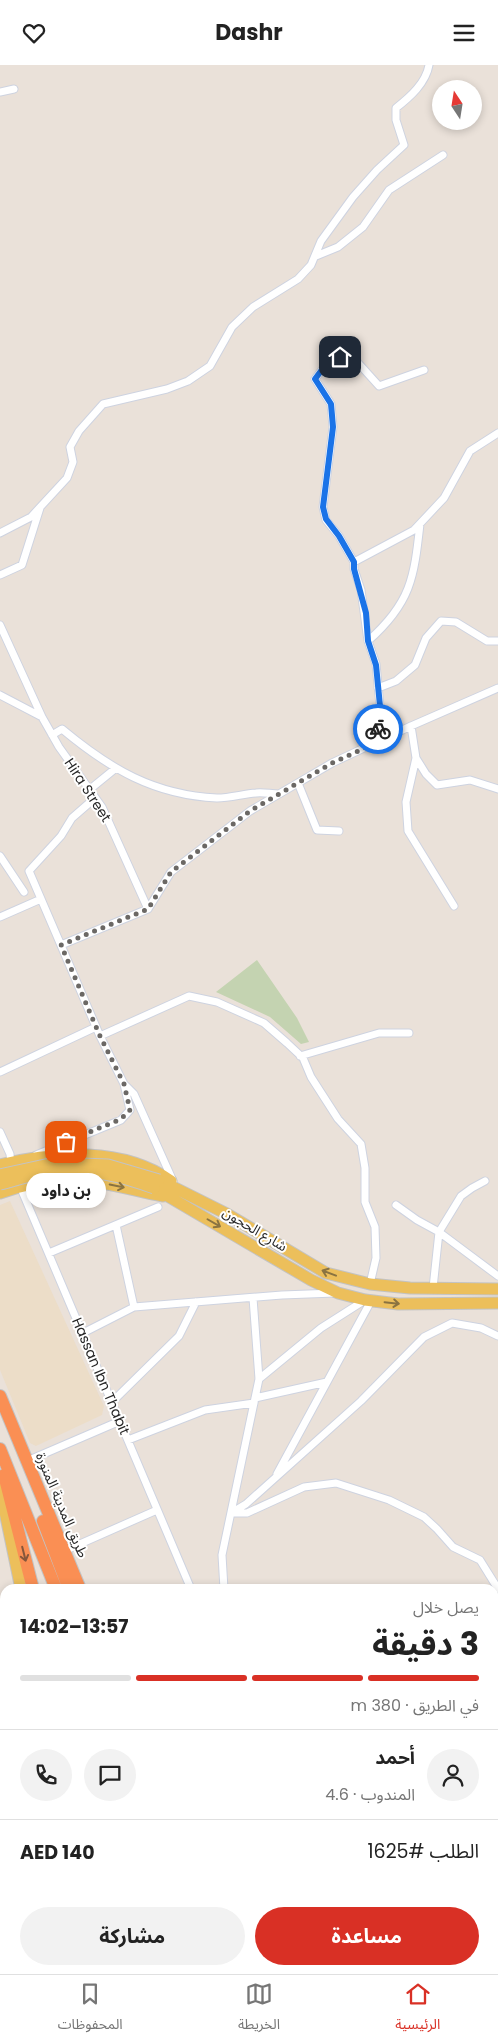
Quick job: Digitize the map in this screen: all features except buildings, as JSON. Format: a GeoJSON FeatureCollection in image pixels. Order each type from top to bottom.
{"type":"FeatureCollection","features":[{"type":"Feature","properties":{"kind":"highway","name":"طريق المدينة المنورة"},"geometry":{"type":"LineString","coordinates":[[0,1396],[78,1584]]}},
{"type":"Feature","properties":{"kind":"highway","name":"طريق المدينة المنورة"},"geometry":{"type":"LineString","coordinates":[[16,1433],[17,1456],[67,1584]]}},
{"type":"Feature","properties":{"kind":"highway"},"geometry":{"type":"LineString","coordinates":[[2,1452],[3,1470],[32,1584]]}},
{"type":"Feature","properties":{"kind":"highway"},"geometry":{"type":"LineString","coordinates":[[2,1452],[14,1465],[49,1584]]}},
{"type":"Feature","properties":{"kind":"highway"},"geometry":{"type":"LineString","coordinates":[[2,1452],[54,1584]]}},
{"type":"Feature","properties":{"kind":"main road"},"geometry":{"type":"LineString","coordinates":[[5,1164],[31,1157],[82,1155],[136,1162],[159,1172],[197,1199]]}},
{"type":"Feature","properties":{"kind":"main road","name":"شارع الحجون"},"geometry":{"type":"LineString","coordinates":[[0,1175],[54,1163],[108,1165],[197,1199],[227,1214],[326,1273],[370,1284],[433,1288],[498,1289]]}},
{"type":"Feature","properties":{"kind":"main road","name":"شارع الحجون"},"geometry":{"type":"LineString","coordinates":[[0,1184],[51,1172],[95,1172],[157,1184],[172,1199],[311,1280],[338,1293],[398,1304],[498,1303]]}},
{"type":"Feature","properties":{"kind":"main road"},"geometry":{"type":"LineString","coordinates":[[0,1193],[53,1181],[93,1181],[172,1199]]}},
{"type":"Feature","properties":{"kind":"main road"},"geometry":{"type":"LineString","coordinates":[[0,1488],[20,1584]]}},
{"type":"Feature","properties":{"kind":"street"},"geometry":{"type":"LineString","coordinates":[[0,533],[31,517],[68,478],[73,462],[70,447],[79,431],[103,404],[167,389],[196,376],[210,366],[232,327],[253,307],[298,279],[311,265],[321,241],[353,197],[376,170],[404,145],[396,119],[396,108],[420,85],[428,73],[429,65]]}},
{"type":"Feature","properties":{"kind":"street"},"geometry":{"type":"LineString","coordinates":[[0,92],[14,89]]}},
{"type":"Feature","properties":{"kind":"street"},"geometry":{"type":"LineString","coordinates":[[316,256],[338,247],[363,227],[389,190],[443,155]]}},
{"type":"Feature","properties":{"kind":"street"},"geometry":{"type":"LineString","coordinates":[[378,742],[380,706],[376,665],[368,641],[366,613],[354,569],[354,562],[324,513],[327,466],[333,427],[331,404],[315,379],[330,359],[351,355],[379,386],[424,369]]}},
{"type":"Feature","properties":{"kind":"street"},"geometry":{"type":"LineString","coordinates":[[354,562],[414,530],[444,497],[470,451],[498,433]]}},
{"type":"Feature","properties":{"kind":"street"},"geometry":{"type":"LineString","coordinates":[[0,575],[22,565],[41,506]]}},
{"type":"Feature","properties":{"kind":"street"},"geometry":{"type":"LineString","coordinates":[[368,641],[383,628],[400,606],[409,590],[416,561],[420,524]]}},
{"type":"Feature","properties":{"kind":"street"},"geometry":{"type":"LineString","coordinates":[[378,688],[396,681],[414,665],[426,638],[441,621],[456,622],[487,641],[498,641]]}},
{"type":"Feature","properties":{"kind":"street","name":"Hira Street"},"geometry":{"type":"LineString","coordinates":[[0,625],[52,735],[102,807],[148,909]]}},
{"type":"Feature","properties":{"kind":"street"},"geometry":{"type":"LineString","coordinates":[[61,945],[148,909],[171,872],[250,811],[332,763],[411,725],[498,688]]}},
{"type":"Feature","properties":{"kind":"street"},"geometry":{"type":"LineString","coordinates":[[0,695],[42,717]]}},
{"type":"Feature","properties":{"kind":"street"},"geometry":{"type":"LineString","coordinates":[[411,725],[416,758],[406,802],[408,831],[454,906]]}},
{"type":"Feature","properties":{"kind":"street"},"geometry":{"type":"LineString","coordinates":[[52,735],[62,729],[116,768],[136,780],[158,788],[219,798],[257,793],[279,794]]}},
{"type":"Feature","properties":{"kind":"street"},"geometry":{"type":"LineString","coordinates":[[416,758],[426,774],[437,785],[470,780],[498,789]]}},
{"type":"Feature","properties":{"kind":"street"},"geometry":{"type":"LineString","coordinates":[[90,789],[116,768]]}},
{"type":"Feature","properties":{"kind":"street"},"geometry":{"type":"LineString","coordinates":[[298,783],[317,830],[339,831]]}},
{"type":"Feature","properties":{"kind":"street"},"geometry":{"type":"LineString","coordinates":[[31,1157],[121,1119],[130,1110],[124,1084],[100,1036],[29,871],[61,836],[72,818],[95,798]]}},
{"type":"Feature","properties":{"kind":"street"},"geometry":{"type":"LineString","coordinates":[[0,856],[24,892]]}},
{"type":"Feature","properties":{"kind":"street"},"geometry":{"type":"LineString","coordinates":[[0,917],[41,899]]}},
{"type":"Feature","properties":{"kind":"street"},"geometry":{"type":"LineString","coordinates":[[100,1036],[189,996],[217,1002],[264,1023],[300,1056],[338,1119],[362,1144],[365,1168],[365,1202],[375,1227],[376,1258],[370,1284]]}},
{"type":"Feature","properties":{"kind":"street"},"geometry":{"type":"LineString","coordinates":[[0,1072],[96,1027]]}},
{"type":"Feature","properties":{"kind":"street"},"geometry":{"type":"LineString","coordinates":[[300,1056],[380,1033],[409,1033]]}},
{"type":"Feature","properties":{"kind":"street"},"geometry":{"type":"LineString","coordinates":[[124,1084],[134,1093],[174,1183]]}},
{"type":"Feature","properties":{"kind":"street","name":"Hassan Ibn Thabit"},"geometry":{"type":"LineString","coordinates":[[0,1132],[10,1154],[5,1164],[21,1187],[189,1584]]}},
{"type":"Feature","properties":{"kind":"street"},"geometry":{"type":"LineString","coordinates":[[433,1288],[439,1232],[461,1196],[472,1187],[484,1181]]}},
{"type":"Feature","properties":{"kind":"street"},"geometry":{"type":"LineString","coordinates":[[396,1205],[417,1221],[439,1232],[498,1276]]}},
{"type":"Feature","properties":{"kind":"street"},"geometry":{"type":"LineString","coordinates":[[49,1253],[158,1207]]}},
{"type":"Feature","properties":{"kind":"street"},"geometry":{"type":"LineString","coordinates":[[116,1225],[134,1307]]}},
{"type":"Feature","properties":{"kind":"street"},"geometry":{"type":"LineString","coordinates":[[82,1333],[134,1307],[338,1293]]}},
{"type":"Feature","properties":{"kind":"street"},"geometry":{"type":"LineString","coordinates":[[224,1584],[222,1555],[259,1379],[253,1298]]}},
{"type":"Feature","properties":{"kind":"street"},"geometry":{"type":"LineString","coordinates":[[259,1379],[314,1333],[368,1300]]}},
{"type":"Feature","properties":{"kind":"street"},"geometry":{"type":"LineString","coordinates":[[274,1479],[327,1383],[368,1300]]}},
{"type":"Feature","properties":{"kind":"street"},"geometry":{"type":"LineString","coordinates":[[112,1402],[179,1336],[196,1302]]}},
{"type":"Feature","properties":{"kind":"street"},"geometry":{"type":"LineString","coordinates":[[231,1513],[246,1504],[361,1401],[424,1337],[452,1323],[481,1328],[498,1336]]}},
{"type":"Feature","properties":{"kind":"street"},"geometry":{"type":"LineString","coordinates":[[128,1440],[206,1410],[327,1383]]}},
{"type":"Feature","properties":{"kind":"street"},"geometry":{"type":"LineString","coordinates":[[27,1461],[120,1421]]}},
{"type":"Feature","properties":{"kind":"street"},"geometry":{"type":"LineString","coordinates":[[231,1513],[247,1513],[304,1487],[336,1483],[389,1501],[424,1517],[453,1547],[480,1560],[495,1584]]}},
{"type":"Feature","properties":{"kind":"street"},"geometry":{"type":"LineString","coordinates":[[64,1551],[157,1510]]}},
{"type":"Feature","properties":{"kind":"shaded area"},"geometry":{"type":"Polygon","coordinates":[[[10,1201],[104,1406],[102,1415],[36,1446],[30,1443],[0,1370],[0,1205],[10,1201]]]}},
{"type":"Feature","properties":{"kind":"green space"},"geometry":{"type":"Polygon","coordinates":[[[257,960],[297,1018],[309,1042],[301,1044],[270,1017],[216,992],[257,960]]]}},
{"type":"Feature","properties":{"kind":"way so far"},"geometry":{"type":"LineString","coordinates":[[66,1142],[121,1119],[130,1110],[124,1084],[100,1036],[61,945],[148,909],[171,872],[250,811],[332,763],[378,742],[378,729]]}},
{"type":"Feature","properties":{"kind":"place","name":"بن داود"},"geometry":{"type":"Point","coordinates":[66,1142]}},
{"type":"Feature","properties":{"kind":"route"},"geometry":{"type":"LineString","coordinates":[[340,357],[330,359],[315,379],[331,404],[333,427],[323,507],[326,519],[339,536],[354,562],[354,569],[361,590],[366,613],[368,641],[376,665],[380,706],[378,729]]}}]}
